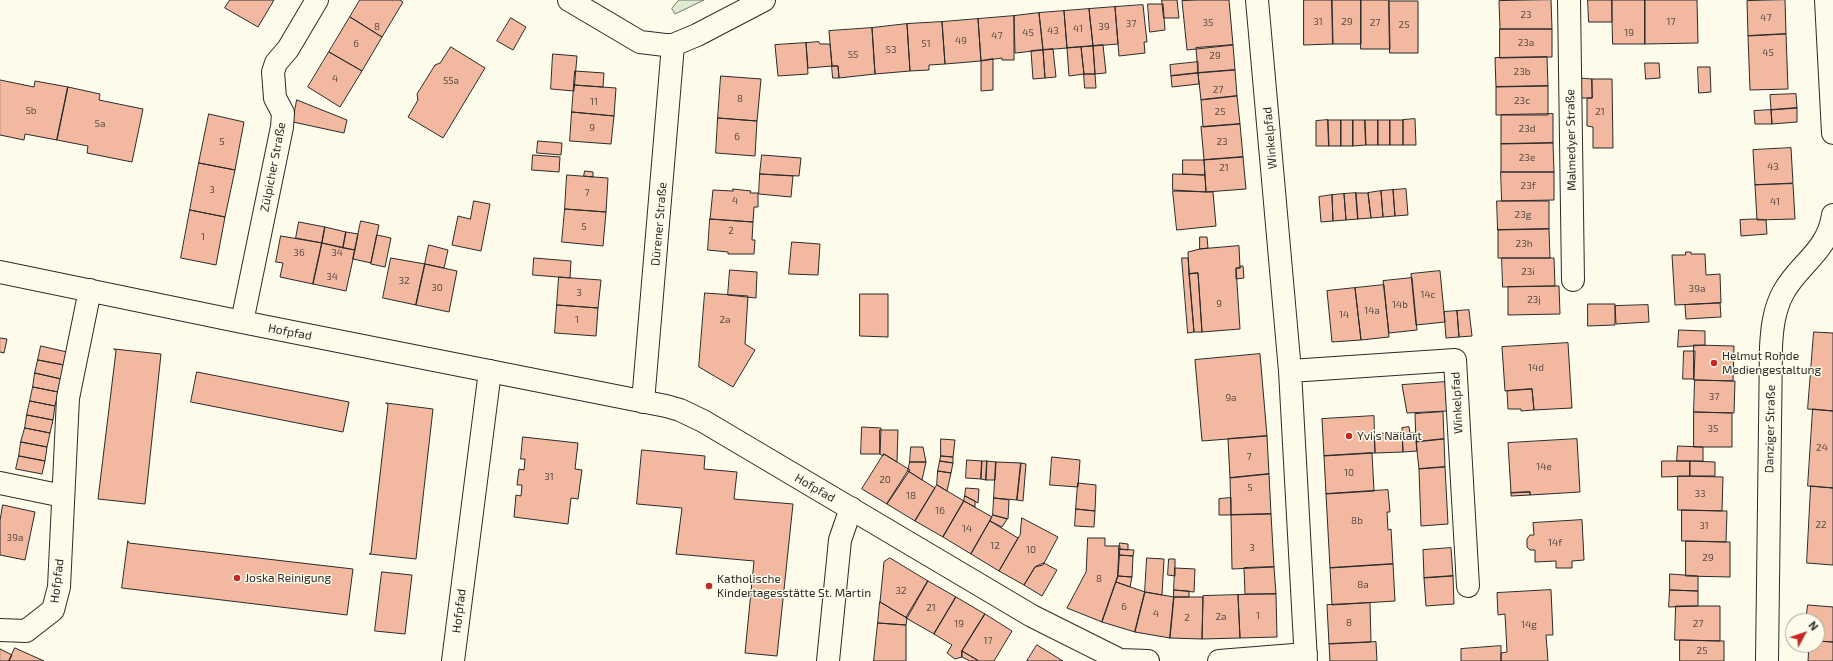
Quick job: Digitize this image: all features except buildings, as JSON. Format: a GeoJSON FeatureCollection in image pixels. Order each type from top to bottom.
{"type":"FeatureCollection","features":[{"type":"Feature","properties":{"kind":"street","name":"Zülpicher Straße"},"geometry":{"type":"LineString","coordinates":[[242,322],[282,127],[282,113],[275,98],[273,72],[276,63],[288,49],[317,0]]}},
{"type":"Feature","properties":{"kind":"street"},"geometry":{"type":"LineString","coordinates":[[569,0],[640,42],[673,45],[697,35],[764,0]]}},
{"type":"Feature","properties":{"kind":"street","name":"Winkelpfad"},"geometry":{"type":"LineString","coordinates":[[1257,0],[1290,371],[1306,658]]}},
{"type":"Feature","properties":{"kind":"street","name":"Malmedyer Straße"},"geometry":{"type":"LineString","coordinates":[[1568,0],[1573,280]]}},
{"type":"Feature","properties":{"kind":"street"},"geometry":{"type":"LineString","coordinates":[[1826,0],[1833,133]]}},
{"type":"Feature","properties":{"kind":"street","name":"Dürener Straße"},"geometry":{"type":"LineString","coordinates":[[643,402],[673,45]]}},
{"type":"Feature","properties":{"kind":"street","name":"Danziger Straße"},"geometry":{"type":"LineString","coordinates":[[1767,661],[1771,347],[1774,317],[1784,292],[1818,251],[1827,236],[1833,215]]}},
{"type":"Feature","properties":{"kind":"street","name":"Hofpfad"},"geometry":{"type":"LineString","coordinates":[[0,272],[680,410],[851,508],[1032,616],[1120,660],[1148,661]]}},
{"type":"Feature","properties":{"kind":"street","name":"Hofpfad"},"geometry":{"type":"LineString","coordinates":[[2,631],[26,631],[53,610],[58,587],[68,398],[90,290]]}},
{"type":"Feature","properties":{"kind":"street","name":"Winkelpfad"},"geometry":{"type":"LineString","coordinates":[[1290,371],[1455,360],[1468,586]]}},
{"type":"Feature","properties":{"kind":"street","name":"Hofpfad"},"geometry":{"type":"LineString","coordinates":[[453,661],[490,371]]}},
{"type":"Feature","properties":{"kind":"street"},"geometry":{"type":"LineString","coordinates":[[0,483],[63,496]]}},
{"type":"Feature","properties":{"kind":"street"},"geometry":{"type":"LineString","coordinates":[[828,661],[840,540],[851,508]]}},
{"type":"Feature","properties":{"kind":"street"},"geometry":{"type":"LineString","coordinates":[[1219,661],[1306,658]]}},
{"type":"Feature","properties":{"kind":"green space"},"geometry":{"type":"Polygon","coordinates":[[[679,0],[704,0],[675,14],[672,9],[679,0]]]}},
{"type":"Feature","properties":{"kind":"place","name":"Helmut Rohde Mediengestaltung"},"geometry":{"type":"Point","coordinates":[1714,363]}},
{"type":"Feature","properties":{"kind":"place","name":"Yvi’s Nailart"},"geometry":{"type":"Point","coordinates":[1349,436]}},
{"type":"Feature","properties":{"kind":"place","name":"Joska Reinigung"},"geometry":{"type":"Point","coordinates":[237,578]}},
{"type":"Feature","properties":{"kind":"place","name":"Katholische Kindertagesstätte St. Martin"},"geometry":{"type":"Point","coordinates":[709,586]}}]}
